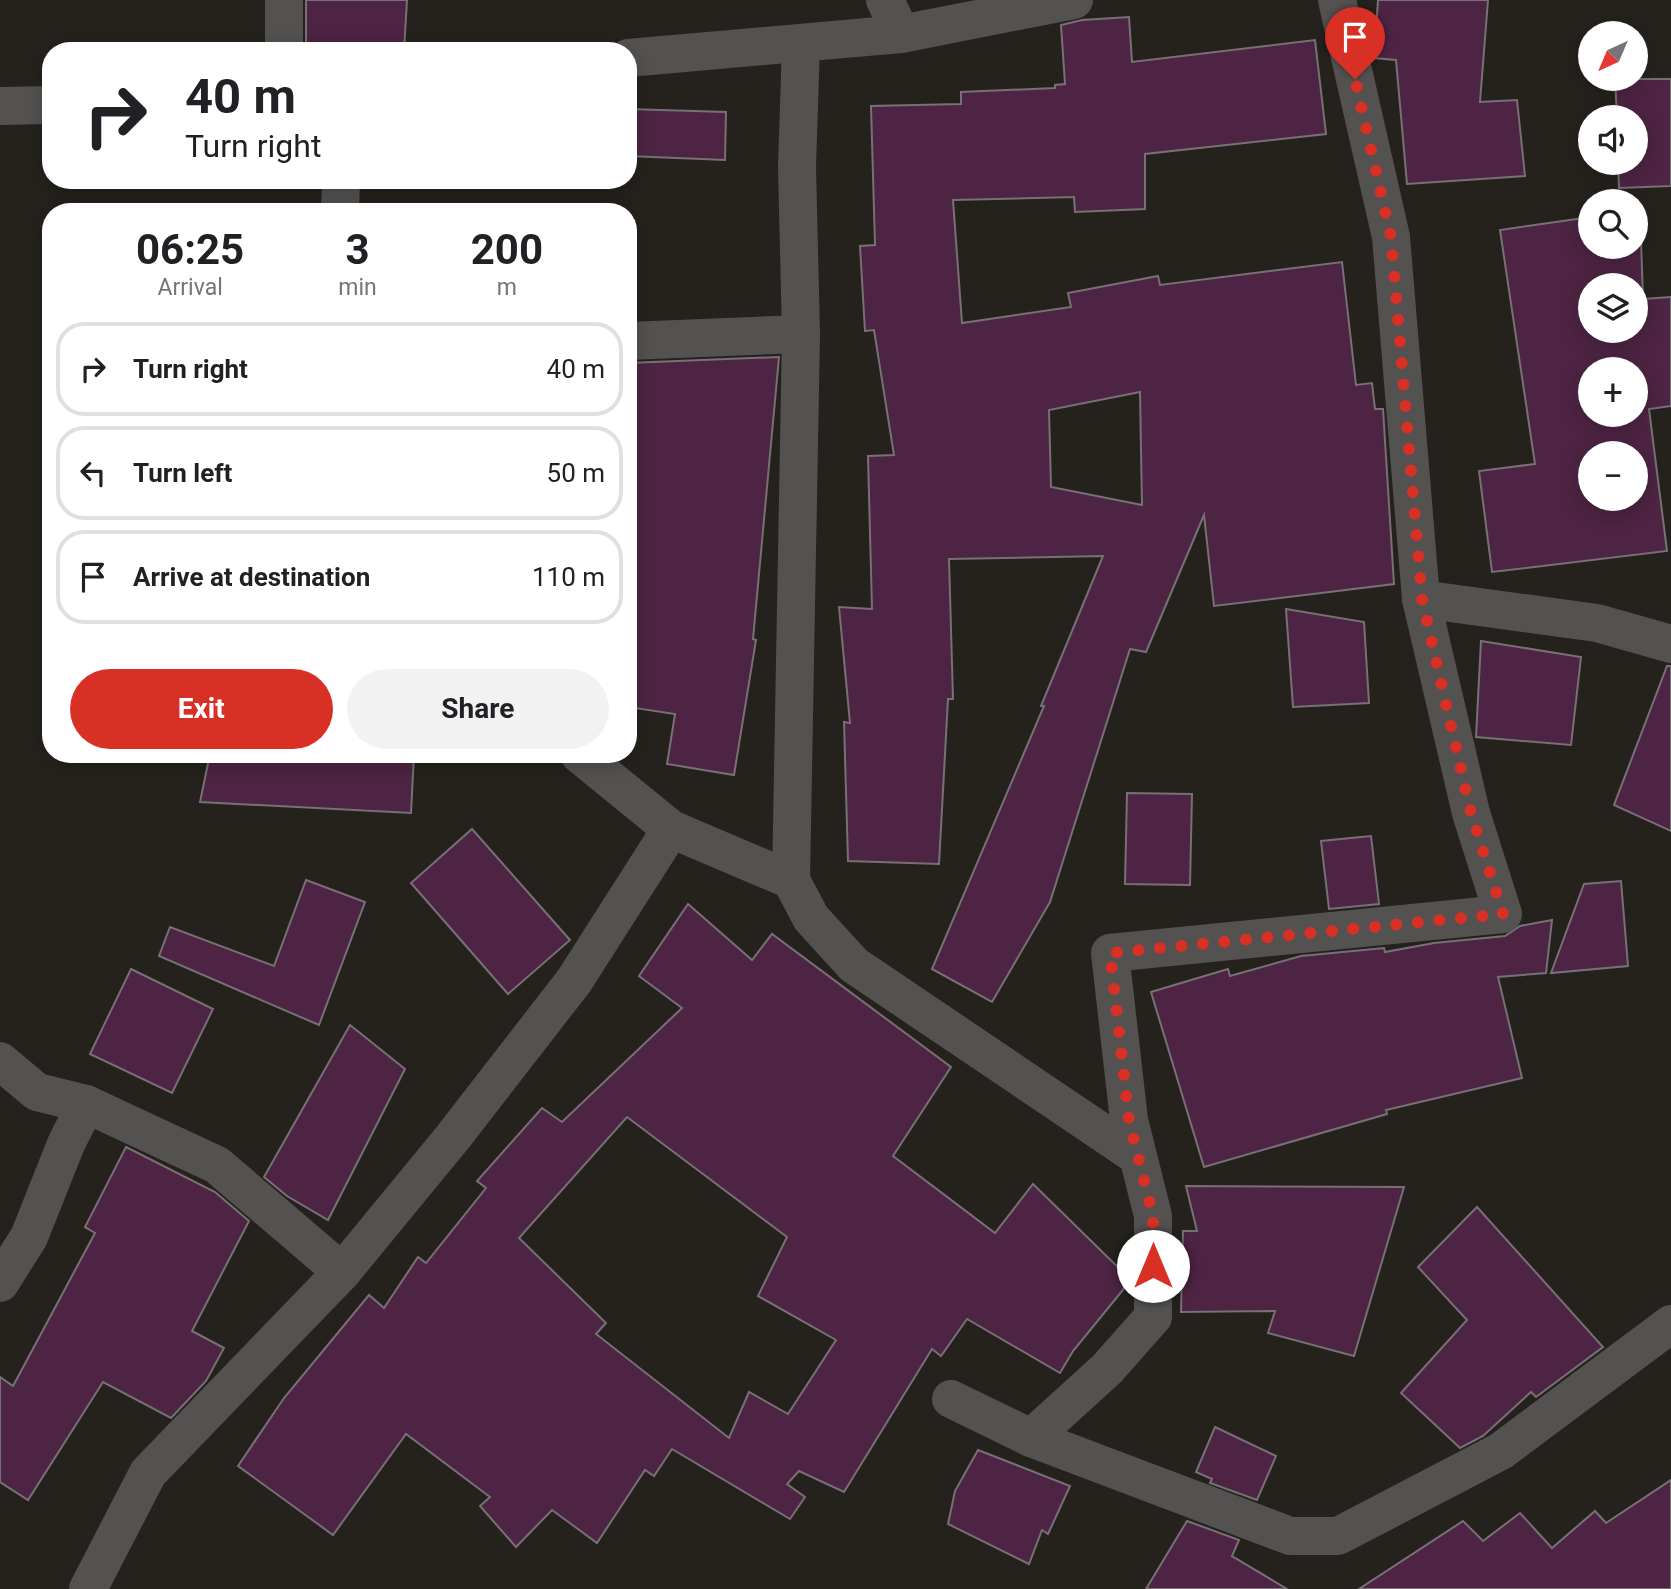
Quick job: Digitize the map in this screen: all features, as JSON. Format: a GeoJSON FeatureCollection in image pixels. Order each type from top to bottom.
{"type":"FeatureCollection","features":[{"type":"Feature","properties":{"kind":"street"},"geometry":{"type":"LineString","coordinates":[[284,0],[284,42]]}},
{"type":"Feature","properties":{"kind":"street"},"geometry":{"type":"LineString","coordinates":[[885,0],[901,34]]}},
{"type":"Feature","properties":{"kind":"street"},"geometry":{"type":"LineString","coordinates":[[637,57],[901,34],[1074,0]]}},
{"type":"Feature","properties":{"kind":"street"},"geometry":{"type":"LineString","coordinates":[[1031,1438],[1107,1369],[1153,1317],[1153,1216],[1129,1120],[1110,953],[1503,914],[1471,813],[1422,599],[1391,237],[1337,0]]}},
{"type":"Feature","properties":{"kind":"street"},"geometry":{"type":"LineString","coordinates":[[801,44],[797,167],[801,334],[791,880],[811,918],[854,965],[1137,1156]]}},
{"type":"Feature","properties":{"kind":"street"},"geometry":{"type":"LineString","coordinates":[[0,106],[42,105]]}},
{"type":"Feature","properties":{"kind":"street"},"geometry":{"type":"LineString","coordinates":[[637,341],[801,334]]}},
{"type":"Feature","properties":{"kind":"street"},"geometry":{"type":"LineString","coordinates":[[1422,599],[1597,623],[1671,643]]}},
{"type":"Feature","properties":{"kind":"street"},"geometry":{"type":"LineString","coordinates":[[590,763],[671,829],[791,880]]}},
{"type":"Feature","properties":{"kind":"street"},"geometry":{"type":"LineString","coordinates":[[88,1589],[148,1473],[342,1272],[453,1138],[574,981],[671,829]]}},
{"type":"Feature","properties":{"kind":"street"},"geometry":{"type":"LineString","coordinates":[[0,1061],[37,1092],[86,1104],[216,1164],[342,1272]]}},
{"type":"Feature","properties":{"kind":"street"},"geometry":{"type":"LineString","coordinates":[[0,1283],[29,1237],[66,1144],[86,1104]]}},
{"type":"Feature","properties":{"kind":"street"},"geometry":{"type":"LineString","coordinates":[[951,1399],[1031,1438],[1290,1536],[1338,1536],[1501,1451],[1671,1324]]}},
{"type":"Feature","properties":{"kind":"building"},"geometry":{"type":"Polygon","coordinates":[[[306,0],[407,0],[405,42],[306,42],[306,0]]]}},
{"type":"Feature","properties":{"kind":"building"},"geometry":{"type":"Polygon","coordinates":[[[1378,0],[1488,0],[1480,102],[1517,100],[1525,176],[1407,184],[1396,60],[1374,58],[1378,0]]]}},
{"type":"Feature","properties":{"kind":"building"},"geometry":{"type":"Polygon","coordinates":[[[1129,17],[1132,62],[1315,40],[1326,134],[1145,154],[1145,209],[1075,212],[1074,197],[953,200],[962,323],[1071,307],[1068,293],[1158,276],[1160,285],[1342,262],[1356,385],[1372,383],[1375,409],[1383,409],[1394,584],[1214,606],[1204,515],[1146,652],[1130,649],[1050,902],[992,1002],[932,969],[1044,706],[1041,706],[1103,556],[949,559],[953,699],[948,699],[939,864],[848,861],[844,722],[850,723],[839,607],[872,609],[868,456],[894,455],[874,330],[865,331],[860,246],[875,245],[871,106],[961,104],[961,92],[1055,88],[1055,85],[1065,84],[1061,25],[1082,20],[1129,17]],[[1140,392],[1049,410],[1051,487],[1142,505],[1140,392]]]}},
{"type":"Feature","properties":{"kind":"building"},"geometry":{"type":"Polygon","coordinates":[[[1648,79],[1671,79],[1671,186],[1619,188],[1618,175],[1648,175],[1648,105],[1616,105],[1616,91],[1648,91],[1648,79]]]}},
{"type":"Feature","properties":{"kind":"building"},"geometry":{"type":"Polygon","coordinates":[[[637,109],[726,112],[725,160],[637,156],[637,109]]]}},
{"type":"Feature","properties":{"kind":"building"},"geometry":{"type":"Polygon","coordinates":[[[1578,219],[1578,259],[1642,259],[1642,273],[1578,273],[1578,343],[1648,343],[1648,299],[1671,297],[1671,406],[1649,409],[1667,551],[1492,572],[1479,471],[1535,464],[1500,230],[1578,219]]]}},
{"type":"Feature","properties":{"kind":"building"},"geometry":{"type":"Polygon","coordinates":[[[779,357],[753,639],[756,640],[734,775],[667,764],[675,714],[637,708],[637,363],[779,357]]]}},
{"type":"Feature","properties":{"kind":"building"},"geometry":{"type":"Polygon","coordinates":[[[1286,609],[1364,622],[1369,703],[1293,707],[1286,609]]]}},
{"type":"Feature","properties":{"kind":"building"},"geometry":{"type":"Polygon","coordinates":[[[1481,641],[1581,657],[1571,745],[1476,737],[1481,641]]]}},
{"type":"Feature","properties":{"kind":"building"},"geometry":{"type":"Polygon","coordinates":[[[1667,666],[1671,666],[1671,831],[1614,805],[1667,666]]]}},
{"type":"Feature","properties":{"kind":"building"},"geometry":{"type":"Polygon","coordinates":[[[208,763],[414,763],[411,813],[200,802],[208,763]]]}},
{"type":"Feature","properties":{"kind":"building"},"geometry":{"type":"Polygon","coordinates":[[[1127,793],[1192,794],[1190,885],[1125,884],[1127,793]]]}},
{"type":"Feature","properties":{"kind":"building"},"geometry":{"type":"Polygon","coordinates":[[[472,829],[570,940],[508,994],[411,883],[472,829]]]}},
{"type":"Feature","properties":{"kind":"building"},"geometry":{"type":"Polygon","coordinates":[[[1371,836],[1379,904],[1329,909],[1321,841],[1371,836]]]}},
{"type":"Feature","properties":{"kind":"building"},"geometry":{"type":"Polygon","coordinates":[[[306,880],[365,902],[319,1025],[159,956],[170,927],[274,966],[306,880]]]}},
{"type":"Feature","properties":{"kind":"building"},"geometry":{"type":"Polygon","coordinates":[[[1621,881],[1628,966],[1551,973],[1584,884],[1621,881]]]}},
{"type":"Feature","properties":{"kind":"building"},"geometry":{"type":"Polygon","coordinates":[[[688,904],[752,960],[772,934],[951,1067],[893,1156],[995,1233],[1033,1184],[1131,1280],[1073,1351],[1060,1373],[967,1319],[941,1356],[932,1349],[844,1492],[799,1471],[787,1484],[805,1497],[790,1519],[672,1449],[654,1476],[645,1470],[597,1543],[552,1510],[516,1547],[480,1506],[490,1497],[406,1434],[333,1535],[238,1466],[284,1398],[369,1295],[384,1308],[418,1257],[426,1263],[486,1188],[477,1181],[542,1108],[562,1122],[682,1008],[639,976],[688,904]],[[627,1117],[519,1238],[606,1323],[596,1334],[729,1438],[749,1392],[788,1414],[836,1340],[758,1296],[787,1237],[627,1117]]]}},
{"type":"Feature","properties":{"kind":"building"},"geometry":{"type":"Polygon","coordinates":[[[1552,920],[1546,973],[1498,977],[1522,1078],[1386,1110],[1387,1114],[1204,1167],[1151,992],[1228,969],[1230,976],[1301,956],[1384,948],[1385,952],[1434,943],[1505,936],[1520,926],[1552,920]]]}},
{"type":"Feature","properties":{"kind":"building"},"geometry":{"type":"Polygon","coordinates":[[[131,969],[213,1009],[172,1093],[90,1054],[131,969]]]}},
{"type":"Feature","properties":{"kind":"building"},"geometry":{"type":"Polygon","coordinates":[[[350,1025],[405,1069],[328,1220],[287,1196],[264,1177],[350,1025]]]}},
{"type":"Feature","properties":{"kind":"building"},"geometry":{"type":"Polygon","coordinates":[[[126,1147],[215,1192],[249,1221],[192,1331],[224,1348],[206,1381],[171,1418],[103,1382],[28,1500],[0,1482],[0,1377],[13,1386],[95,1233],[85,1227],[126,1147]]]}},
{"type":"Feature","properties":{"kind":"building"},"geometry":{"type":"Polygon","coordinates":[[[1186,1186],[1404,1187],[1354,1356],[1268,1333],[1275,1311],[1181,1312],[1183,1231],[1197,1231],[1186,1186]]]}},
{"type":"Feature","properties":{"kind":"building"},"geometry":{"type":"Polygon","coordinates":[[[1477,1207],[1603,1347],[1536,1397],[1531,1392],[1483,1436],[1460,1448],[1401,1393],[1467,1320],[1418,1267],[1477,1207]]]}},
{"type":"Feature","properties":{"kind":"building"},"geometry":{"type":"Polygon","coordinates":[[[1215,1427],[1276,1456],[1257,1500],[1210,1483],[1212,1479],[1196,1472],[1215,1427]]]}},
{"type":"Feature","properties":{"kind":"building"},"geometry":{"type":"Polygon","coordinates":[[[978,1450],[1070,1486],[1048,1534],[1042,1530],[1029,1564],[948,1524],[955,1491],[978,1450]]]}},
{"type":"Feature","properties":{"kind":"building"},"geometry":{"type":"Polygon","coordinates":[[[1671,1480],[1671,1589],[1359,1589],[1463,1521],[1483,1541],[1520,1513],[1552,1548],[1595,1511],[1606,1523],[1671,1480]]]}},
{"type":"Feature","properties":{"kind":"building"},"geometry":{"type":"Polygon","coordinates":[[[1187,1521],[1239,1540],[1232,1556],[1287,1589],[1146,1589],[1187,1521]]]}},
{"type":"Feature","properties":{"kind":"route"},"geometry":{"type":"LineString","coordinates":[[1153,1266],[1153,1216],[1129,1120],[1110,953],[1503,914],[1471,813],[1422,599],[1391,237],[1355,79]]}}]}
